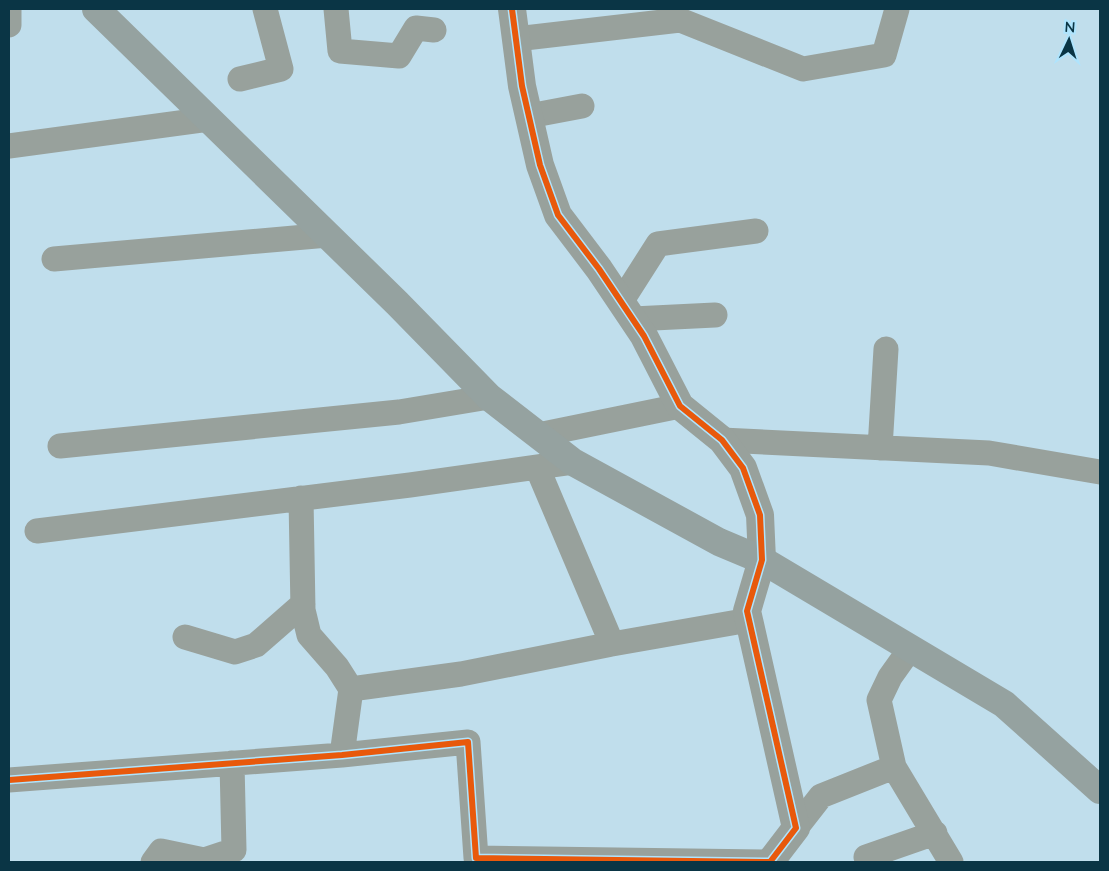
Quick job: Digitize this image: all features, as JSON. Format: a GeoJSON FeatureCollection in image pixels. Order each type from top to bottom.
{"type":"FeatureCollection","features":[{"type":"Feature","properties":{"kind":"main road"},"geometry":{"type":"LineString","coordinates":[[96,9],[328,235],[489,397],[573,462],[719,542],[762,560],[1004,704],[1100,790]]}},
{"type":"Feature","properties":{"kind":"street"},"geometry":{"type":"LineString","coordinates":[[9,9],[9,25]]}},
{"type":"Feature","properties":{"kind":"street"},"geometry":{"type":"LineString","coordinates":[[240,78],[281,69],[266,9]]}},
{"type":"Feature","properties":{"kind":"street"},"geometry":{"type":"LineString","coordinates":[[336,9],[340,51],[399,56],[416,28],[434,30]]}},
{"type":"Feature","properties":{"kind":"street"},"geometry":{"type":"LineString","coordinates":[[512,9],[522,86],[540,165],[558,214],[644,336],[680,406],[722,440],[743,468],[760,515],[762,560],[747,611],[796,828]]}},
{"type":"Feature","properties":{"kind":"street"},"geometry":{"type":"LineString","coordinates":[[516,39],[681,15],[803,69],[884,55],[897,9]]}},
{"type":"Feature","properties":{"kind":"street"},"geometry":{"type":"LineString","coordinates":[[529,116],[582,106]]}},
{"type":"Feature","properties":{"kind":"street"},"geometry":{"type":"LineString","coordinates":[[9,146],[209,119]]}},
{"type":"Feature","properties":{"kind":"street"},"geometry":{"type":"LineString","coordinates":[[627,310],[658,244],[756,231]]}},
{"type":"Feature","properties":{"kind":"street"},"geometry":{"type":"LineString","coordinates":[[54,259],[328,235]]}},
{"type":"Feature","properties":{"kind":"street"},"geometry":{"type":"LineString","coordinates":[[627,310],[715,315]]}},
{"type":"Feature","properties":{"kind":"street"},"geometry":{"type":"LineString","coordinates":[[880,448],[886,349]]}},
{"type":"Feature","properties":{"kind":"street"},"geometry":{"type":"LineString","coordinates":[[60,446],[399,412],[489,397]]}},
{"type":"Feature","properties":{"kind":"street"},"geometry":{"type":"LineString","coordinates":[[538,435],[680,406]]}},
{"type":"Feature","properties":{"kind":"street"},"geometry":{"type":"LineString","coordinates":[[722,440],[989,453],[1100,472]]}},
{"type":"Feature","properties":{"kind":"street"},"geometry":{"type":"LineString","coordinates":[[37,531],[573,462]]}},
{"type":"Feature","properties":{"kind":"street"},"geometry":{"type":"LineString","coordinates":[[537,468],[612,644]]}},
{"type":"Feature","properties":{"kind":"street"},"geometry":{"type":"LineString","coordinates":[[301,498],[303,604],[309,635],[337,667],[351,689],[342,755]]}},
{"type":"Feature","properties":{"kind":"street"},"geometry":{"type":"LineString","coordinates":[[185,637],[235,652],[256,644],[303,604]]}},
{"type":"Feature","properties":{"kind":"street"},"geometry":{"type":"LineString","coordinates":[[351,689],[461,674],[612,644],[749,620]]}},
{"type":"Feature","properties":{"kind":"street"},"geometry":{"type":"LineString","coordinates":[[910,649],[890,677],[879,700],[894,767],[952,862]]}},
{"type":"Feature","properties":{"kind":"street"},"geometry":{"type":"LineString","coordinates":[[9,780],[342,755],[468,742],[476,858],[770,862],[821,796],[894,767]]}},
{"type":"Feature","properties":{"kind":"street"},"geometry":{"type":"LineString","coordinates":[[153,862],[162,851],[204,860],[234,850],[232,763]]}},
{"type":"Feature","properties":{"kind":"street"},"geometry":{"type":"LineString","coordinates":[[866,856],[935,833]]}},
{"type":"Feature","properties":{"kind":"cycle path"},"geometry":{"type":"LineString","coordinates":[[512,9],[522,86],[540,165],[558,215],[599,269],[644,336],[680,406],[722,440],[743,468],[760,515],[762,560],[747,611],[796,828],[770,862]]}},
{"type":"Feature","properties":{"kind":"cycle path"},"geometry":{"type":"LineString","coordinates":[[9,780],[342,755],[468,742],[476,858],[771,862]]}}]}
